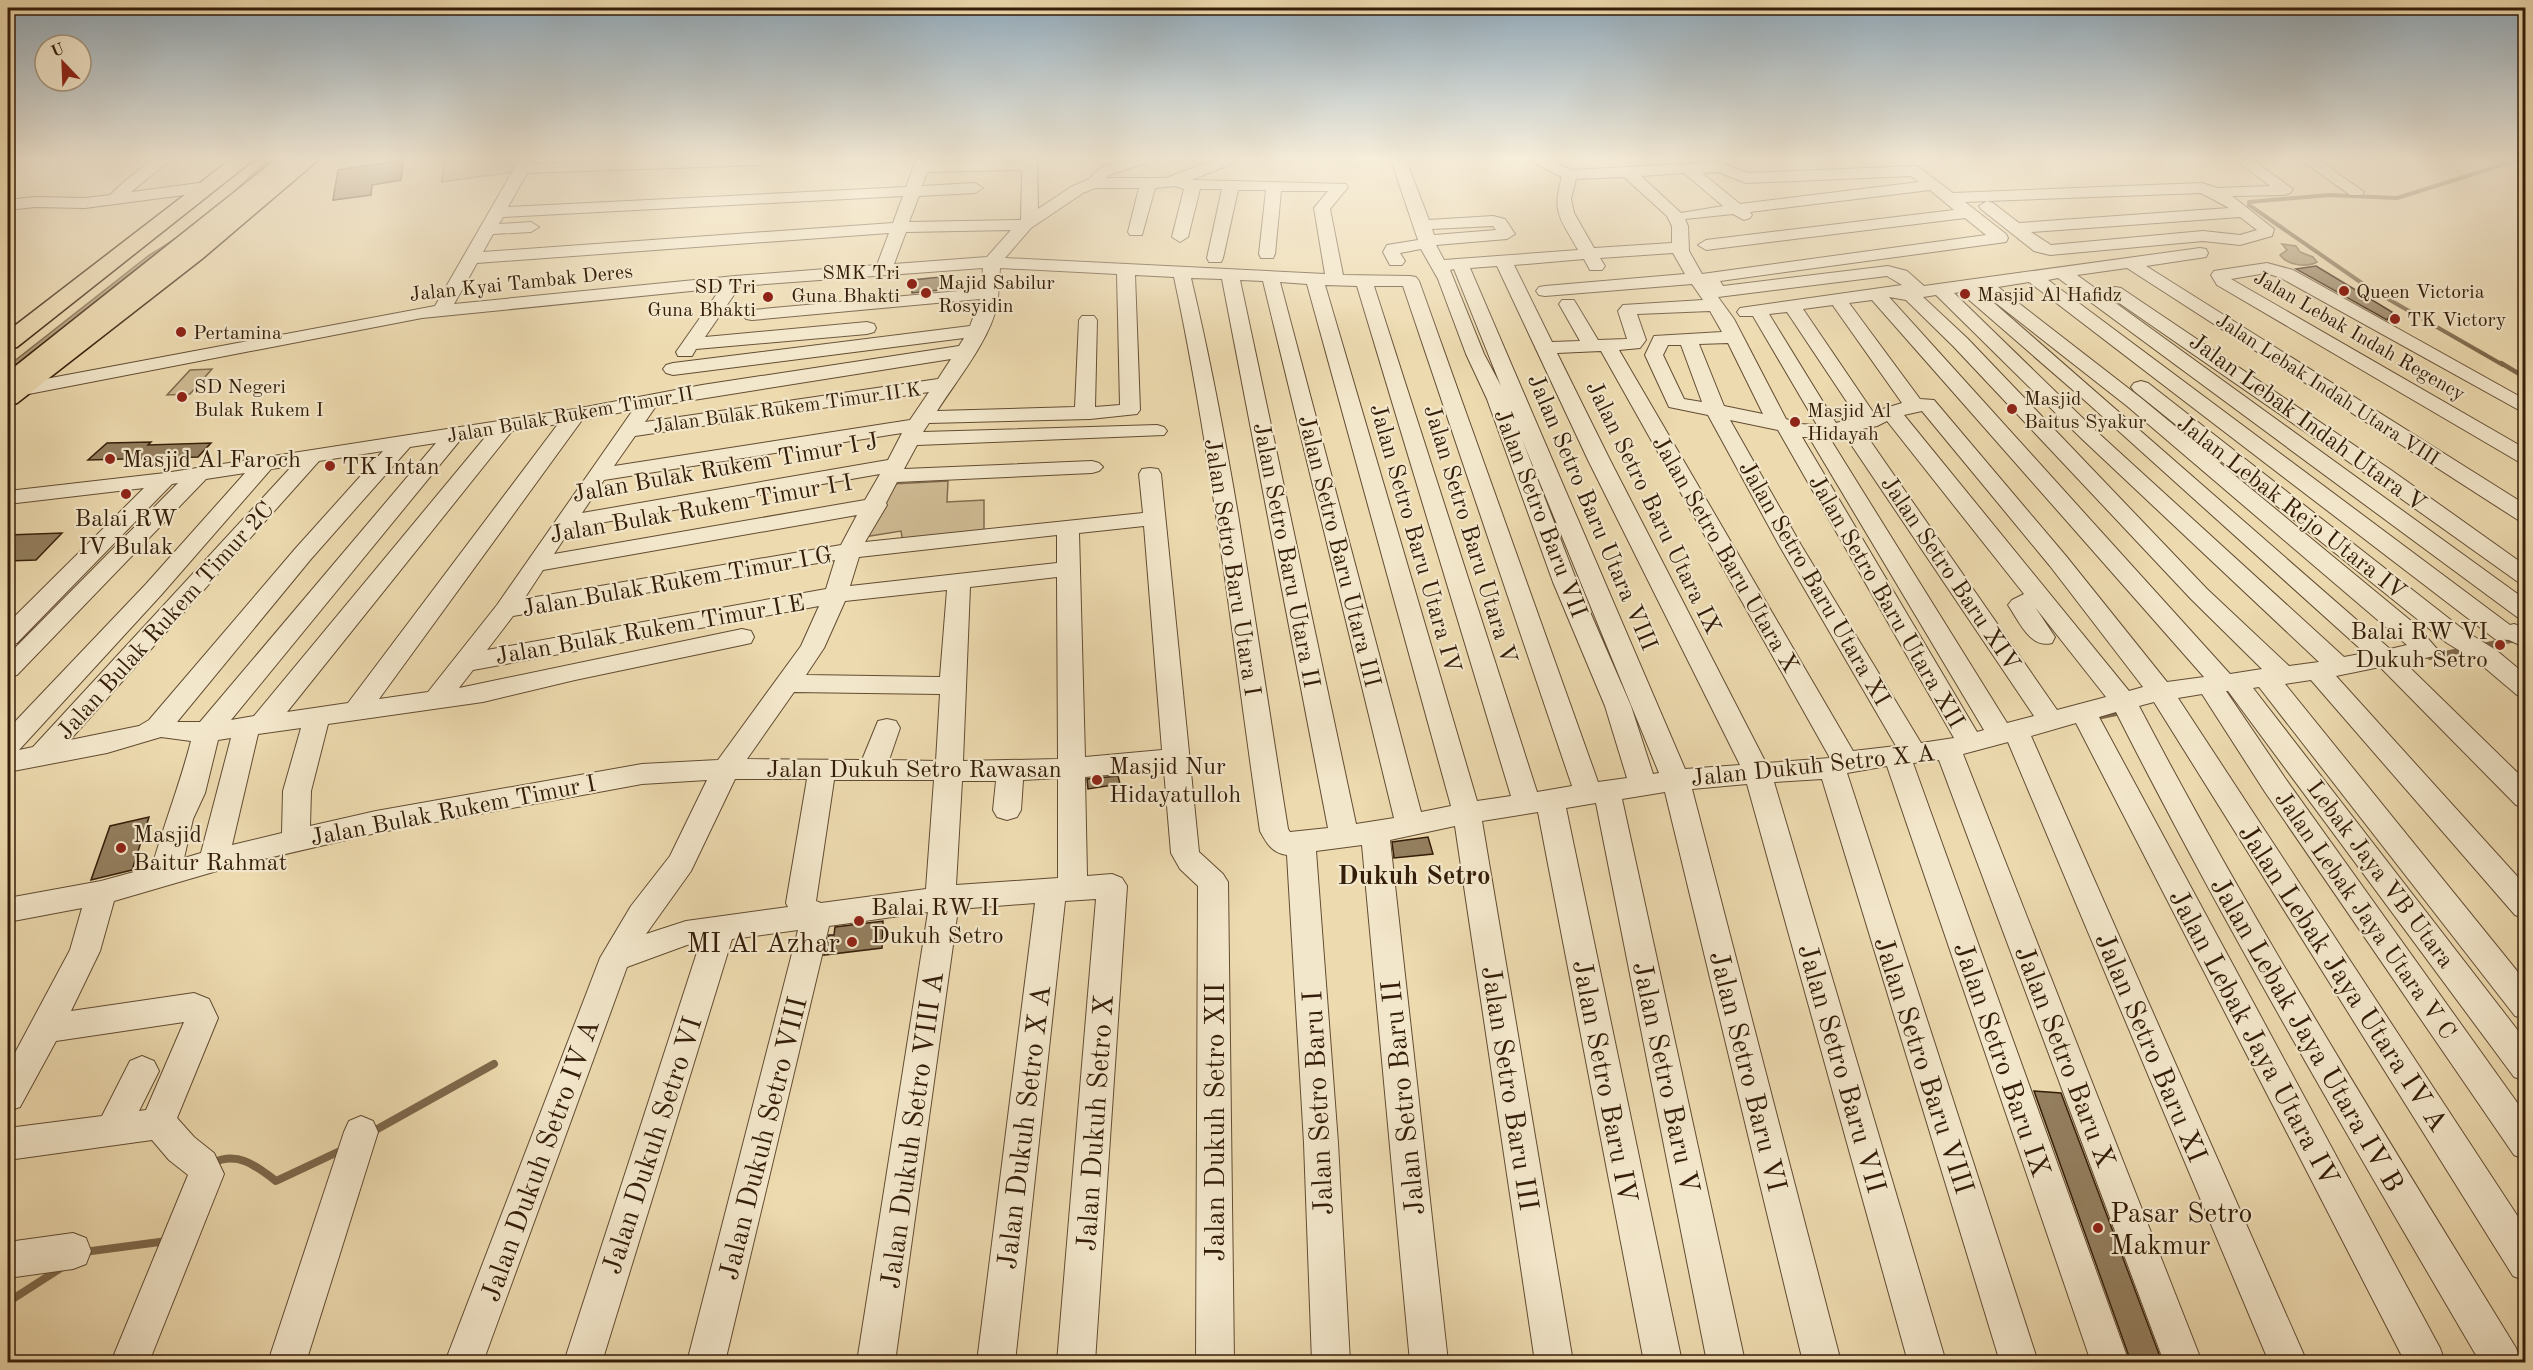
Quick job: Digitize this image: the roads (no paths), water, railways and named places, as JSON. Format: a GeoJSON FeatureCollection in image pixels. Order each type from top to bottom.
{"type":"FeatureCollection","features":[{"type":"Feature","properties":{"kind":"main road"},"geometry":{"type":"LineString","coordinates":[[8,342],[184,224]]}},
{"type":"Feature","properties":{"kind":"main road"},"geometry":{"type":"LineString","coordinates":[[8,359],[189,224]]}},
{"type":"Feature","properties":{"kind":"main road"},"geometry":{"type":"LineString","coordinates":[[10,391],[196,224]]}},
{"type":"Feature","properties":{"kind":"main road"},"geometry":{"type":"LineString","coordinates":[[10,391],[195,253],[230,224]]}},
{"type":"Feature","properties":{"kind":"street"},"geometry":{"type":"LineString","coordinates":[[441,311],[493,224]]}},
{"type":"Feature","properties":{"kind":"street"},"geometry":{"type":"LineString","coordinates":[[570,225],[583,224]]}},
{"type":"Feature","properties":{"kind":"street"},"geometry":{"type":"LineString","coordinates":[[884,269],[901,224]]}},
{"type":"Feature","properties":{"kind":"street"},"geometry":{"type":"LineString","coordinates":[[472,258],[900,227],[1027,224]]}},
{"type":"Feature","properties":{"kind":"street"},"geometry":{"type":"LineString","coordinates":[[966,351],[981,323],[990,293],[989,274],[992,262],[1027,224]]}},
{"type":"Feature","properties":{"kind":"street"},"geometry":{"type":"LineString","coordinates":[[1136,232],[1138,224]]}},
{"type":"Feature","properties":{"kind":"street"},"geometry":{"type":"LineString","coordinates":[[1180,237],[1183,224]]}},
{"type":"Feature","properties":{"kind":"street"},"geometry":{"type":"LineString","coordinates":[[1223,266],[1227,224]]}},
{"type":"Feature","properties":{"kind":"street","name":"Jalan Setro Baru Utara III"},"geometry":{"type":"LineString","coordinates":[[1272,224],[1269,265],[1410,826]]}},
{"type":"Feature","properties":{"kind":"street","name":"Jalan Setro Baru Utara IV"},"geometry":{"type":"LineString","coordinates":[[1324,224],[1324,279],[1406,606],[1467,813]]}},
{"type":"Feature","properties":{"kind":"street","name":"Jalan Setro Baru VII"},"geometry":{"type":"LineString","coordinates":[[1421,224],[1426,239],[1450,265],[1447,279],[1475,354],[1497,399],[1565,582],[1618,706],[1643,785]]}},
{"type":"Feature","properties":{"kind":"street"},"geometry":{"type":"LineString","coordinates":[[1572,224],[1589,255]]}},
{"type":"Feature","properties":{"kind":"street"},"geometry":{"type":"LineString","coordinates":[[1679,224],[1683,255],[1715,289],[1722,292],[1888,271],[1901,275],[1916,288],[1753,313]]}},
{"type":"Feature","properties":{"kind":"street"},"geometry":{"type":"LineString","coordinates":[[1756,224],[1820,279]]}},
{"type":"Feature","properties":{"kind":"street"},"geometry":{"type":"LineString","coordinates":[[1706,245],[1875,224]]}},
{"type":"Feature","properties":{"kind":"street"},"geometry":{"type":"LineString","coordinates":[[1989,224],[2008,234],[2050,250],[2203,237],[2240,240],[2266,233],[2266,229],[2259,224]]}},
{"type":"Feature","properties":{"kind":"street"},"geometry":{"type":"LineString","coordinates":[[2000,224],[2008,234]]}},
{"type":"Feature","properties":{"kind":"street"},"geometry":{"type":"LineString","coordinates":[[1545,291],[1706,277],[2008,234],[2116,224]]}},
{"type":"Feature","properties":{"kind":"street"},"geometry":{"type":"LineString","coordinates":[[1545,348],[1637,342],[1626,311],[1629,309],[1753,313],[1795,310],[2268,242],[2274,237],[2275,232],[2263,224]]}},
{"type":"Feature","properties":{"kind":"street"},"geometry":{"type":"LineString","coordinates":[[489,230],[547,226]]}},
{"type":"Feature","properties":{"kind":"street"},"geometry":{"type":"LineString","coordinates":[[1404,272],[1391,252],[1426,239]]}},
{"type":"Feature","properties":{"kind":"street"},"geometry":{"type":"LineString","coordinates":[[1531,274],[1589,255]]}},
{"type":"Feature","properties":{"kind":"street"},"geometry":{"type":"LineString","coordinates":[[1450,265],[1496,256],[1683,255]]}},
{"type":"Feature","properties":{"kind":"street","name":"Jalan Setro Baru Utara IX"},"geometry":{"type":"LineString","coordinates":[[1496,256],[1545,348],[1758,774]]}},
{"type":"Feature","properties":{"kind":"street","name":"Jalan Kyai Tambak Deres"},"geometry":{"type":"LineString","coordinates":[[10,391],[441,311],[735,281],[992,262],[1181,271],[1223,266],[1269,265],[1324,279],[1364,280],[1404,272]]}},
{"type":"Feature","properties":{"kind":"street","name":"Jalan Lebak Indah Utara VIII"},"geometry":{"type":"LineString","coordinates":[[2130,263],[2526,515]]}},
{"type":"Feature","properties":{"kind":"street","name":"Jalan Setro Baru Utara VIII"},"geometry":{"type":"LineString","coordinates":[[1450,265],[1486,324],[1509,387],[1650,714],[1676,780]]}},
{"type":"Feature","properties":{"kind":"street","name":"Jalan Setro Baru Utara II"},"geometry":{"type":"LineString","coordinates":[[1223,266],[1360,834]]}},
{"type":"Feature","properties":{"kind":"street","name":"Jalan Lebak Indah Regency"},"geometry":{"type":"LineString","coordinates":[[2526,408],[2287,274],[2267,268],[2220,275],[2223,281],[2526,458]]}},
{"type":"Feature","properties":{"kind":"street"},"geometry":{"type":"LineString","coordinates":[[2082,269],[2374,468],[2526,577]]}},
{"type":"Feature","properties":{"kind":"street"},"geometry":{"type":"LineString","coordinates":[[598,475],[917,427],[1125,412],[1131,407],[1125,270]]}},
{"type":"Feature","properties":{"kind":"street","name":"Jalan Setro Baru Utara I"},"geometry":{"type":"LineString","coordinates":[[1181,271],[1198,348],[1214,439],[1274,831],[1285,844],[1301,843]]}},
{"type":"Feature","properties":{"kind":"street","name":"Jalan Setro Baru V"},"geometry":{"type":"LineString","coordinates":[[1404,272],[1598,792],[1726,1362]]}},
{"type":"Feature","properties":{"kind":"street","name":"Jalan Lebak Indah Utara V"},"geometry":{"type":"LineString","coordinates":[[2061,272],[2519,630]]}},
{"type":"Feature","properties":{"kind":"street"},"geometry":{"type":"LineString","coordinates":[[2032,276],[2519,630]]}},
{"type":"Feature","properties":{"kind":"street","name":"Jalan Setro Baru Utara XII"},"geometry":{"type":"LineString","coordinates":[[1706,277],[1720,312],[1959,746]]}},
{"type":"Feature","properties":{"kind":"street","name":"Jalan Setro Baru Utara V"},"geometry":{"type":"LineString","coordinates":[[1364,280],[1538,802]]}},
{"type":"Feature","properties":{"kind":"street","name":"Jalan Lebak Rejo Utara IV"},"geometry":{"type":"LineString","coordinates":[[2004,280],[2228,459],[2526,689]]}},
{"type":"Feature","properties":{"kind":"street"},"geometry":{"type":"LineString","coordinates":[[436,699],[505,610],[735,281]]}},
{"type":"Feature","properties":{"kind":"street"},"geometry":{"type":"LineString","coordinates":[[1962,286],[2089,394],[2389,662],[2526,798]]}},
{"type":"Feature","properties":{"kind":"street"},"geometry":{"type":"LineString","coordinates":[[1962,286],[1981,327],[2328,669],[2526,907]]}},
{"type":"Feature","properties":{"kind":"street","name":"Jalan Dukuh Setro X A"},"geometry":{"type":"LineString","coordinates":[[1301,843],[1410,826],[1467,813],[1676,780],[1839,765],[1959,746],[2161,691],[2389,662],[2426,650],[2134,402],[1962,286]]}},
{"type":"Feature","properties":{"kind":"street"},"geometry":{"type":"LineString","coordinates":[[752,315],[990,293]]}},
{"type":"Feature","properties":{"kind":"street"},"geometry":{"type":"LineString","coordinates":[[1908,293],[1960,342],[2275,676],[2526,1006]]}},
{"type":"Feature","properties":{"kind":"street"},"geometry":{"type":"LineString","coordinates":[[1880,298],[2222,683]]}},
{"type":"Feature","properties":{"kind":"street"},"geometry":{"type":"LineString","coordinates":[[1734,337],[1662,339],[1654,355],[1676,403],[1783,426],[1841,427],[1892,414],[1914,405],[1840,303]]}},
{"type":"Feature","properties":{"kind":"street","name":"Jalan Setro Baru Utara X"},"geometry":{"type":"LineString","coordinates":[[1568,304],[1599,346],[1839,765]]}},
{"type":"Feature","properties":{"kind":"street"},"geometry":{"type":"LineString","coordinates":[[1795,310],[1841,427]]}},
{"type":"Feature","properties":{"kind":"street"},"geometry":{"type":"LineString","coordinates":[[1753,313],[1841,427]]}},
{"type":"Feature","properties":{"kind":"street"},"geometry":{"type":"LineString","coordinates":[[1088,320],[1085,409],[1090,413]]}},
{"type":"Feature","properties":{"kind":"street"},"geometry":{"type":"LineString","coordinates":[[691,344],[981,323]]}},
{"type":"Feature","properties":{"kind":"street"},"geometry":{"type":"LineString","coordinates":[[673,369],[981,323]]}},
{"type":"Feature","properties":{"kind":"street","name":"Jalan Setro Baru Utara XI"},"geometry":{"type":"LineString","coordinates":[[1688,339],[1716,412],[1906,755]]}},
{"type":"Feature","properties":{"kind":"street","name":"Jalan Dukuh Setro IV A"},"geometry":{"type":"LineString","coordinates":[[464,1362],[615,958],[642,915],[681,863],[726,769],[812,648],[836,595],[849,551],[917,427],[966,351]]}},
{"type":"Feature","properties":{"kind":"street","name":"Jalan Bulak Rukem Timur II"},"geometry":{"type":"LineString","coordinates":[[8,497],[200,474],[575,415],[653,399],[966,351]]}},
{"type":"Feature","properties":{"kind":"street","name":"Jalan Bulak Rukem Timur II K"},"geometry":{"type":"LineString","coordinates":[[630,430],[945,384]]}},
{"type":"Feature","properties":{"kind":"street","name":"Jalan Lebak Jaya Utara IV A"},"geometry":{"type":"LineString","coordinates":[[1914,405],[1927,404],[2058,561],[2161,691],[2526,1263]]}},
{"type":"Feature","properties":{"kind":"street","name":"Jalan Lebak Jaya Utara IV B"},"geometry":{"type":"LineString","coordinates":[[1892,414],[2123,701],[2184,819],[2301,1025],[2502,1362]]}},
{"type":"Feature","properties":{"kind":"street"},"geometry":{"type":"LineString","coordinates":[[357,710],[575,415]]}},
{"type":"Feature","properties":{"kind":"street"},"geometry":{"type":"LineString","coordinates":[[213,861],[254,727],[505,426]]}},
{"type":"Feature","properties":{"kind":"street"},"geometry":{"type":"LineString","coordinates":[[917,427],[1157,431]]}},
{"type":"Feature","properties":{"kind":"street","name":"Jalan Setro Baru XIV"},"geometry":{"type":"LineString","coordinates":[[1841,427],[2051,721]]}},
{"type":"Feature","properties":{"kind":"street","name":"Jalan Setro Baru XI"},"geometry":{"type":"LineString","coordinates":[[1841,427],[2009,733],[2288,1362]]}},
{"type":"Feature","properties":{"kind":"street"},"geometry":{"type":"LineString","coordinates":[[165,875],[179,819],[191,793],[207,732],[454,434]]}},
{"type":"Feature","properties":{"kind":"street"},"geometry":{"type":"LineString","coordinates":[[8,762],[135,736],[158,727],[303,554],[403,442]]}},
{"type":"Feature","properties":{"kind":"street","name":"Jalan Bulak Rukem Timur 2C"},"geometry":{"type":"LineString","coordinates":[[41,756],[312,456]]}},
{"type":"Feature","properties":{"kind":"street"},"geometry":{"type":"LineString","coordinates":[[8,745],[154,589],[265,463]]}},
{"type":"Feature","properties":{"kind":"street","name":"Jalan Bulak Rukem Timur I J"},"geometry":{"type":"LineString","coordinates":[[564,523],[892,471],[1092,467]]}},
{"type":"Feature","properties":{"kind":"street"},"geometry":{"type":"LineString","coordinates":[[8,669],[200,474]]}},
{"type":"Feature","properties":{"kind":"street"},"geometry":{"type":"LineString","coordinates":[[1150,474],[1167,637],[1175,759]]}},
{"type":"Feature","properties":{"kind":"street"},"geometry":{"type":"LineString","coordinates":[[8,637],[165,479]]}},
{"type":"Feature","properties":{"kind":"street","name":"Jalan Bulak Rukem Timur I I"},"geometry":{"type":"LineString","coordinates":[[535,564],[876,505]]}},
{"type":"Feature","properties":{"kind":"street","name":"Jalan Bulak Rukem Timur I G"},"geometry":{"type":"LineString","coordinates":[[505,610],[849,551],[1155,518]]}},
{"type":"Feature","properties":{"kind":"street","name":"Jalan Dukuh Setro X A"},"geometry":{"type":"LineString","coordinates":[[996,1362],[1068,884],[1070,768],[1068,526]]}},
{"type":"Feature","properties":{"kind":"street","name":"Jalan Bulak Rukem Timur I E"},"geometry":{"type":"LineString","coordinates":[[465,663],[836,595],[1068,569]]}},
{"type":"Feature","properties":{"kind":"street","name":"Jalan Dukuh Setro VIII A"},"geometry":{"type":"LineString","coordinates":[[876,1362],[943,898],[959,581]]}},
{"type":"Feature","properties":{"kind":"street"},"geometry":{"type":"LineString","coordinates":[[2037,597],[2020,605],[2043,637]]}},
{"type":"Feature","properties":{"kind":"street"},"geometry":{"type":"LineString","coordinates":[[2474,648],[2519,630]]}},
{"type":"Feature","properties":{"kind":"street"},"geometry":{"type":"LineString","coordinates":[[158,727],[182,732],[207,732],[483,693],[575,671],[742,637]]}},
{"type":"Feature","properties":{"kind":"street"},"geometry":{"type":"LineString","coordinates":[[789,683],[952,686]]}},
{"type":"Feature","properties":{"kind":"street","name":"Lebak Jaya VB Utara"},"geometry":{"type":"LineString","coordinates":[[2222,683],[2526,1066]]}},
{"type":"Feature","properties":{"kind":"street","name":"Jalan Lebak Jaya Utara V C"},"geometry":{"type":"LineString","coordinates":[[2222,683],[2275,785],[2526,1144]]}},
{"type":"Feature","properties":{"kind":"street","name":"Jalan Lebak Jaya Utara IV"},"geometry":{"type":"LineString","coordinates":[[2084,711],[2426,1362]]}},
{"type":"Feature","properties":{"kind":"street"},"geometry":{"type":"LineString","coordinates":[[296,841],[297,791],[317,718]]}},
{"type":"Feature","properties":{"kind":"street"},"geometry":{"type":"LineString","coordinates":[[872,769],[887,728]]}},
{"type":"Feature","properties":{"kind":"street","name":"Jalan Setro Baru X"},"geometry":{"type":"LineString","coordinates":[[1959,746],[2183,1362]]}},
{"type":"Feature","properties":{"kind":"street","name":"Jalan Setro Baru IX"},"geometry":{"type":"LineString","coordinates":[[1906,755],[2110,1362]]}},
{"type":"Feature","properties":{"kind":"street","name":"Jalan Dukuh Setro Rawasan"},"geometry":{"type":"LineString","coordinates":[[726,769],[1010,771],[1175,759]]}},
{"type":"Feature","properties":{"kind":"street","name":"Jalan Dukuh Setro XII"},"geometry":{"type":"LineString","coordinates":[[1175,759],[1185,853],[1190,861],[1213,882],[1215,1362]]}},
{"type":"Feature","properties":{"kind":"street","name":"Jalan Setro Baru VIII"},"geometry":{"type":"LineString","coordinates":[[1839,765],[2019,1362]]}},
{"type":"Feature","properties":{"kind":"street","name":"Jalan Bulak Rukem Timur I"},"geometry":{"type":"LineString","coordinates":[[8,910],[102,893],[213,861],[376,822],[642,774],[726,769]]}},
{"type":"Feature","properties":{"kind":"street"},"geometry":{"type":"LineString","coordinates":[[817,914],[803,908],[801,903],[822,769]]}},
{"type":"Feature","properties":{"kind":"street"},"geometry":{"type":"LineString","coordinates":[[1007,810],[1010,771]]}},
{"type":"Feature","properties":{"kind":"street","name":"Jalan Setro Baru VII"},"geometry":{"type":"LineString","coordinates":[[1758,774],[1927,1362]]}},
{"type":"Feature","properties":{"kind":"street","name":"Jalan Setro Baru VI"},"geometry":{"type":"LineString","coordinates":[[1676,780],[1822,1362]]}},
{"type":"Feature","properties":{"kind":"street","name":"Jalan Setro Baru IV"},"geometry":{"type":"LineString","coordinates":[[1538,802],[1663,1362]]}},
{"type":"Feature","properties":{"kind":"street","name":"Jalan Setro Baru III"},"geometry":{"type":"LineString","coordinates":[[1467,813],[1554,1362]]}},
{"type":"Feature","properties":{"kind":"street","name":"Jalan Setro Baru II"},"geometry":{"type":"LineString","coordinates":[[1360,834],[1429,1362]]}},
{"type":"Feature","properties":{"kind":"street","name":"Jalan Setro Baru I"},"geometry":{"type":"LineString","coordinates":[[1301,843],[1321,1143],[1331,1362]]}},
{"type":"Feature","properties":{"kind":"street"},"geometry":{"type":"LineString","coordinates":[[615,958],[686,933],[817,914],[1068,884]]}},
{"type":"Feature","properties":{"kind":"street","name":"Jalan Dukuh Setro X"},"geometry":{"type":"LineString","coordinates":[[1068,884],[1112,886],[1076,1362]]}},
{"type":"Feature","properties":{"kind":"street"},"geometry":{"type":"LineString","coordinates":[[8,1096],[85,951],[102,893]]}},
{"type":"Feature","properties":{"kind":"street","name":"Jalan Dukuh Setro VIII"},"geometry":{"type":"LineString","coordinates":[[706,1362],[817,914]]}},
{"type":"Feature","properties":{"kind":"street","name":"Jalan Dukuh Setro VI"},"geometry":{"type":"LineString","coordinates":[[583,1362],[720,929]]}},
{"type":"Feature","properties":{"kind":"street"},"geometry":{"type":"LineString","coordinates":[[45,1029],[194,1007],[198,1009],[202,1018],[195,1038],[157,1124]]}},
{"type":"Feature","properties":{"kind":"street"},"geometry":{"type":"LineString","coordinates":[[112,1130],[141,1071]]}},
{"type":"Feature","properties":{"kind":"street"},"geometry":{"type":"LineString","coordinates":[[8,1144],[157,1124],[166,1129],[179,1146],[202,1166],[206,1174],[130,1362]]}},
{"type":"Feature","properties":{"kind":"street"},"geometry":{"type":"LineString","coordinates":[[287,1362],[358,1145]]}},
{"type":"Feature","properties":{"kind":"street"},"geometry":{"type":"LineString","coordinates":[[8,1260],[73,1251]]}},
{"type":"Feature","properties":{"kind":"waterway"},"geometry":{"type":"LineString","coordinates":[[2276,224],[2369,288],[2503,365]]}},
{"type":"Feature","properties":{"kind":"waterway"},"geometry":{"type":"LineString","coordinates":[[2501,363],[2526,378]]}},
{"type":"Feature","properties":{"kind":"waterway"},"geometry":{"type":"LineString","coordinates":[[2483,646],[2515,639]]}},
{"type":"Feature","properties":{"kind":"waterway"},"geometry":{"type":"LineString","coordinates":[[2430,657],[2465,650]]}},
{"type":"Feature","properties":{"kind":"waterway"},"geometry":{"type":"LineString","coordinates":[[2097,717],[2116,713]]}},
{"type":"Feature","properties":{"kind":"waterway"},"geometry":{"type":"LineString","coordinates":[[372,1132],[494,1064]]}},
{"type":"Feature","properties":{"kind":"waterway"},"geometry":{"type":"LineString","coordinates":[[212,1163],[230,1158],[238,1159],[253,1165],[276,1181],[342,1150]]}},
{"type":"Feature","properties":{"kind":"waterway"},"geometry":{"type":"LineString","coordinates":[[84,1252],[167,1241]]}},
{"type":"Feature","properties":{"kind":"waterway"},"geometry":{"type":"LineString","coordinates":[[8,1302],[61,1268]]}},
{"type":"Feature","properties":{"kind":"place","name":"SMK Tri Guna Bhakti"},"geometry":{"type":"Point","coordinates":[912,284]}},
{"type":"Feature","properties":{"kind":"place","name":"Queen Victoria"},"geometry":{"type":"Point","coordinates":[2344,291]}},
{"type":"Feature","properties":{"kind":"place","name":"Majid Sabilur Rosyidin"},"geometry":{"type":"Point","coordinates":[926,293]}},
{"type":"Feature","properties":{"kind":"place","name":"Masjid Al Hafidz"},"geometry":{"type":"Point","coordinates":[1965,294]}},
{"type":"Feature","properties":{"kind":"place","name":"SD Tri Guna Bhakti"},"geometry":{"type":"Point","coordinates":[768,297]}},
{"type":"Feature","properties":{"kind":"place","name":"TK Victory"},"geometry":{"type":"Point","coordinates":[2395,319]}},
{"type":"Feature","properties":{"kind":"place","name":"Pertamina"},"geometry":{"type":"Point","coordinates":[181,332]}},
{"type":"Feature","properties":{"kind":"place","name":"SD Negeri Bulak Rukem I"},"geometry":{"type":"Point","coordinates":[182,397]}},
{"type":"Feature","properties":{"kind":"place","name":"Masjid Baitus Syakur"},"geometry":{"type":"Point","coordinates":[2012,409]}},
{"type":"Feature","properties":{"kind":"place","name":"Masjid Al Hidayah"},"geometry":{"type":"Point","coordinates":[1795,422]}},
{"type":"Feature","properties":{"kind":"place","name":"Masjid Al Faroch"},"geometry":{"type":"Point","coordinates":[110,459]}},
{"type":"Feature","properties":{"kind":"place","name":"TK Intan"},"geometry":{"type":"Point","coordinates":[330,466]}},
{"type":"Feature","properties":{"kind":"place","name":"Balai RW IV Bulak"},"geometry":{"type":"Point","coordinates":[126,494]}},
{"type":"Feature","properties":{"kind":"place","name":"Balai RW VI Dukuh Setro"},"geometry":{"type":"Point","coordinates":[2500,645]}},
{"type":"Feature","properties":{"kind":"place","name":"Masjid Nur Hidayatulloh"},"geometry":{"type":"Point","coordinates":[1097,780]}},
{"type":"Feature","properties":{"kind":"place","name":"Masjid Baitur Rahmat"},"geometry":{"type":"Point","coordinates":[121,848]}},
{"type":"Feature","properties":{"kind":"place","name":"Balai RW II Dukuh Setro"},"geometry":{"type":"Point","coordinates":[859,921]}},
{"type":"Feature","properties":{"kind":"place","name":"MI Al Azhar"},"geometry":{"type":"Point","coordinates":[852,942]}},
{"type":"Feature","properties":{"kind":"place","name":"Pasar Setro Makmur"},"geometry":{"type":"Point","coordinates":[2098,1228]}},
{"type":"Feature","properties":{"kind":"district","name":"Dukuh Setro"},"geometry":{"type":"Point","coordinates":[1414,875]}}]}
